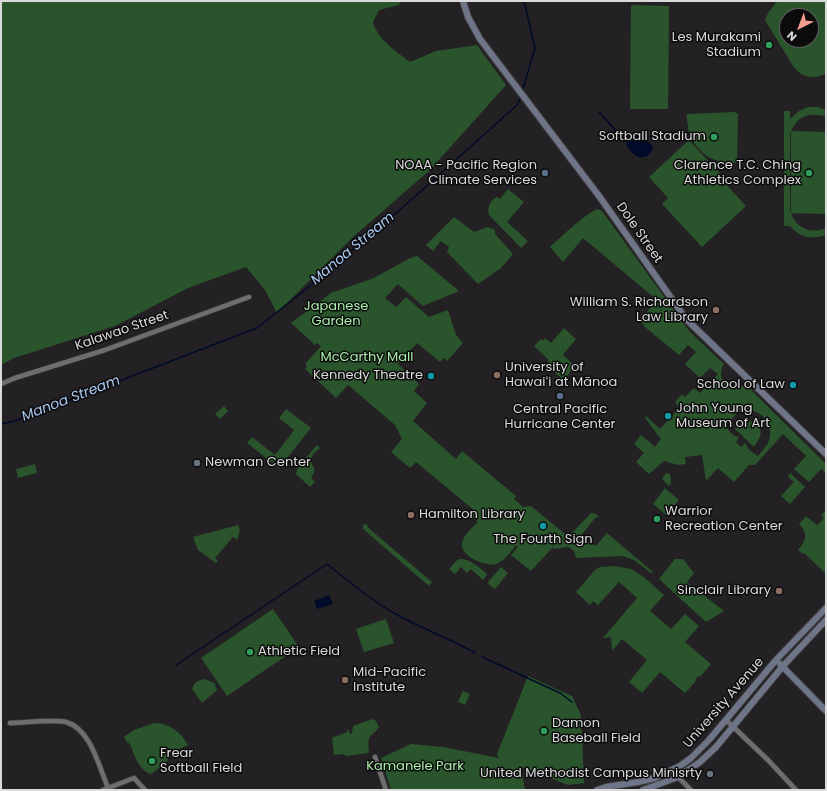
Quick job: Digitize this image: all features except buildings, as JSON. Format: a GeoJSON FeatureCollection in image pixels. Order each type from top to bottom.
{"type":"FeatureCollection","features":[{"type":"Feature","properties":{"kind":"street","name":"Dole Street"},"geometry":{"type":"LineString","coordinates":[[463,1],[468,17],[480,39],[507,77],[599,196],[686,319],[826,454]]}},
{"type":"Feature","properties":{"kind":"street","name":"Kalawao Street"},"geometry":{"type":"LineString","coordinates":[[1,384],[15,378],[105,350],[249,297]]}},
{"type":"Feature","properties":{"kind":"street","name":"University Avenue"},"geometry":{"type":"LineString","coordinates":[[597,790],[655,778],[691,758],[726,720],[776,660],[826,608]]}},
{"type":"Feature","properties":{"kind":"street","name":"University Avenue"},"geometry":{"type":"LineString","coordinates":[[643,790],[678,777],[700,762],[716,747],[783,666],[826,620]]}},
{"type":"Feature","properties":{"kind":"street"},"geometry":{"type":"LineString","coordinates":[[776,660],[826,711]]}},
{"type":"Feature","properties":{"kind":"street"},"geometry":{"type":"LineString","coordinates":[[726,720],[768,760],[796,790]]}},
{"type":"Feature","properties":{"kind":"street"},"geometry":{"type":"LineString","coordinates":[[10,724],[61,722],[76,726],[84,733],[90,742],[105,789],[134,778],[145,790]]}},
{"type":"Feature","properties":{"kind":"street"},"geometry":{"type":"LineString","coordinates":[[375,757],[386,790]]}},
{"type":"Feature","properties":{"kind":"street"},"geometry":{"type":"LineString","coordinates":[[675,768],[678,777],[691,790]]}},
{"type":"Feature","properties":{"kind":"green space"},"geometry":{"type":"Polygon","coordinates":[[[1,1],[401,1],[399,5],[379,10],[373,22],[378,34],[393,49],[410,62],[436,51],[477,45],[506,85],[429,171],[354,236],[277,313],[265,290],[246,267],[188,288],[115,326],[14,358],[1,365],[1,1]]]}},
{"type":"Feature","properties":{"kind":"green space"},"geometry":{"type":"Polygon","coordinates":[[[777,1],[826,1],[825,74],[816,77],[803,75],[796,70],[782,48],[819,48],[819,8],[779,8],[779,43],[765,20],[768,13],[777,1]]]}},
{"type":"Feature","properties":{"kind":"green space"},"geometry":{"type":"Polygon","coordinates":[[[631,5],[669,6],[668,109],[630,109],[631,5]]]}},
{"type":"Feature","properties":{"kind":"green space"},"geometry":{"type":"Polygon","coordinates":[[[808,107],[818,107],[826,110],[826,117],[820,115],[809,115],[799,120],[792,129],[790,135],[790,209],[795,221],[803,228],[814,231],[826,228],[826,235],[816,237],[802,235],[797,233],[790,226],[784,226],[784,111],[790,111],[790,119],[799,111],[808,107]]]}},
{"type":"Feature","properties":{"kind":"green space","name":"Softball Stadium"},"geometry":{"type":"Polygon","coordinates":[[[735,112],[738,114],[737,163],[726,163],[708,156],[694,143],[690,135],[687,114],[735,112]]]}},
{"type":"Feature","properties":{"kind":"green space","name":"Clarence T.C. Ching Athletics Complex"},"geometry":{"type":"Polygon","coordinates":[[[791,131],[826,132],[826,214],[791,213],[791,131]]]}},
{"type":"Feature","properties":{"kind":"green space"},"geometry":{"type":"Polygon","coordinates":[[[689,140],[728,182],[726,184],[746,206],[702,247],[662,204],[668,198],[649,177],[689,140]]]}},
{"type":"Feature","properties":{"kind":"green space"},"geometry":{"type":"Polygon","coordinates":[[[508,189],[524,202],[507,222],[528,241],[521,248],[489,215],[488,210],[491,202],[497,197],[500,199],[508,189]]]}},
{"type":"Feature","properties":{"kind":"green space"},"geometry":{"type":"Polygon","coordinates":[[[598,209],[602,211],[690,332],[724,364],[721,374],[724,383],[728,386],[738,388],[743,386],[743,382],[826,464],[826,473],[821,469],[809,482],[794,469],[806,456],[783,434],[755,465],[749,465],[734,482],[718,468],[706,481],[702,455],[685,457],[686,464],[678,465],[664,461],[649,474],[636,462],[644,453],[634,444],[641,435],[655,447],[661,439],[645,418],[646,416],[660,429],[680,407],[675,402],[682,394],[685,397],[694,388],[700,393],[718,374],[710,368],[700,378],[685,364],[696,352],[688,345],[679,355],[645,327],[640,320],[657,300],[583,238],[563,262],[550,247],[593,211],[598,209]],[[746,410],[737,413],[725,426],[733,435],[739,437],[736,442],[741,447],[745,443],[749,450],[758,456],[768,443],[770,435],[769,426],[762,415],[746,410]]]}},
{"type":"Feature","properties":{"kind":"green space"},"geometry":{"type":"Polygon","coordinates":[[[454,217],[474,232],[488,227],[495,230],[495,234],[513,254],[501,268],[478,284],[447,252],[449,247],[441,241],[433,251],[426,245],[454,217]]]}},
{"type":"Feature","properties":{"kind":"green space","name":"McCarthy Mall"},"geometry":{"type":"Polygon","coordinates":[[[417,256],[459,291],[423,306],[398,284],[385,298],[396,307],[406,297],[429,317],[448,310],[456,335],[463,343],[447,361],[444,358],[440,362],[417,343],[398,364],[419,384],[414,391],[427,403],[413,421],[456,459],[462,451],[516,496],[514,499],[523,507],[531,506],[565,534],[563,537],[570,535],[591,513],[596,514],[599,517],[596,517],[582,534],[585,540],[596,546],[607,533],[653,572],[651,573],[634,560],[623,556],[576,558],[574,551],[569,547],[553,549],[554,546],[531,571],[511,555],[518,547],[516,545],[499,563],[492,565],[475,560],[465,553],[462,544],[466,535],[478,522],[471,516],[475,511],[416,462],[410,468],[391,452],[402,439],[395,425],[348,385],[336,398],[305,369],[307,366],[305,364],[321,346],[317,343],[315,345],[291,323],[331,293],[374,278],[410,258],[417,256]]]}},
{"type":"Feature","properties":{"kind":"green space"},"geometry":{"type":"Polygon","coordinates":[[[564,328],[576,339],[563,355],[575,366],[564,380],[549,368],[548,359],[534,346],[541,339],[543,341],[545,338],[551,343],[564,328]]]}},
{"type":"Feature","properties":{"kind":"green space"},"geometry":{"type":"Polygon","coordinates":[[[224,406],[228,411],[220,419],[215,414],[224,406]]]}},
{"type":"Feature","properties":{"kind":"green space"},"geometry":{"type":"Polygon","coordinates":[[[286,409],[311,428],[279,468],[247,443],[252,437],[275,455],[294,430],[279,418],[286,409]]]}},
{"type":"Feature","properties":{"kind":"green space"},"geometry":{"type":"Polygon","coordinates":[[[747,421],[755,422],[761,431],[760,437],[754,447],[735,429],[740,424],[747,421]]]}},
{"type":"Feature","properties":{"kind":"green space"},"geometry":{"type":"Polygon","coordinates":[[[317,445],[320,448],[313,455],[311,460],[314,473],[311,478],[315,482],[310,487],[296,474],[298,467],[317,445]]]}},
{"type":"Feature","properties":{"kind":"green space"},"geometry":{"type":"Polygon","coordinates":[[[35,464],[37,473],[18,478],[16,469],[35,464]]]}},
{"type":"Feature","properties":{"kind":"green space"},"geometry":{"type":"Polygon","coordinates":[[[666,473],[670,474],[671,483],[669,486],[662,479],[666,473]]]}},
{"type":"Feature","properties":{"kind":"green space"},"geometry":{"type":"Polygon","coordinates":[[[790,473],[805,487],[790,504],[781,496],[794,482],[788,477],[790,473]]]}},
{"type":"Feature","properties":{"kind":"green space"},"geometry":{"type":"Polygon","coordinates":[[[665,488],[679,500],[666,515],[653,504],[665,488]]]}},
{"type":"Feature","properties":{"kind":"green space"},"geometry":{"type":"Polygon","coordinates":[[[826,510],[826,574],[804,553],[803,554],[798,550],[803,544],[805,537],[804,531],[799,524],[806,516],[817,525],[824,518],[821,515],[826,510]]]}},
{"type":"Feature","properties":{"kind":"green space"},"geometry":{"type":"Polygon","coordinates":[[[366,524],[372,531],[432,582],[429,586],[363,529],[363,525],[366,524]]]}},
{"type":"Feature","properties":{"kind":"green space"},"geometry":{"type":"Polygon","coordinates":[[[238,525],[240,530],[237,540],[233,537],[215,558],[218,561],[216,563],[198,550],[193,537],[238,525]]]}},
{"type":"Feature","properties":{"kind":"green space"},"geometry":{"type":"Polygon","coordinates":[[[675,559],[683,559],[694,573],[687,582],[724,611],[706,622],[659,579],[675,559]]]}},
{"type":"Feature","properties":{"kind":"green space"},"geometry":{"type":"Polygon","coordinates":[[[457,560],[467,560],[474,564],[487,575],[483,580],[471,569],[467,573],[461,567],[455,574],[449,569],[457,560]]]}},
{"type":"Feature","properties":{"kind":"green space"},"geometry":{"type":"Polygon","coordinates":[[[615,566],[631,569],[645,578],[664,595],[650,611],[671,629],[685,614],[699,626],[685,642],[711,664],[700,677],[698,676],[695,680],[696,681],[685,693],[660,672],[642,693],[629,682],[647,660],[622,639],[612,651],[611,637],[603,638],[637,598],[619,582],[598,605],[593,601],[590,605],[576,592],[595,570],[600,567],[615,566]]]}},
{"type":"Feature","properties":{"kind":"green space"},"geometry":{"type":"Polygon","coordinates":[[[501,567],[508,573],[495,589],[489,585],[488,582],[501,567]]]}},
{"type":"Feature","properties":{"kind":"green space","name":"Athletic Field"},"geometry":{"type":"Polygon","coordinates":[[[273,609],[299,647],[227,696],[201,658],[273,609]]]}},
{"type":"Feature","properties":{"kind":"green space"},"geometry":{"type":"Polygon","coordinates":[[[386,619],[394,643],[364,652],[356,629],[386,619]]]}},
{"type":"Feature","properties":{"kind":"green space","name":"Kamanele Park"},"geometry":{"type":"Polygon","coordinates":[[[528,676],[572,696],[581,715],[584,783],[568,785],[521,767],[525,789],[523,790],[391,790],[381,758],[411,744],[443,747],[499,758],[497,754],[528,676]]]}},
{"type":"Feature","properties":{"kind":"green space"},"geometry":{"type":"Polygon","coordinates":[[[205,679],[214,683],[217,690],[202,703],[192,689],[197,682],[205,679]]]}},
{"type":"Feature","properties":{"kind":"green space"},"geometry":{"type":"Polygon","coordinates":[[[463,691],[470,694],[465,705],[458,702],[463,691]]]}},
{"type":"Feature","properties":{"kind":"green space"},"geometry":{"type":"Polygon","coordinates":[[[372,719],[376,721],[379,727],[369,738],[368,753],[347,756],[343,754],[334,755],[332,738],[347,732],[348,729],[350,734],[352,733],[353,726],[372,719]]]}},
{"type":"Feature","properties":{"kind":"green space"},"geometry":{"type":"Polygon","coordinates":[[[154,723],[159,723],[174,729],[182,736],[188,745],[171,753],[166,763],[151,774],[140,766],[130,744],[124,737],[134,730],[154,723]]]}},
{"type":"Feature","properties":{"kind":"water"},"geometry":{"type":"Polygon","coordinates":[[[636,132],[643,136],[653,147],[647,156],[636,156],[627,146],[626,139],[632,133],[636,132]]]}},
{"type":"Feature","properties":{"kind":"water"},"geometry":{"type":"Polygon","coordinates":[[[329,595],[333,604],[317,609],[314,601],[329,595]]]}},
{"type":"Feature","properties":{"kind":"waterway","name":"Manoa Stream"},"geometry":{"type":"LineString","coordinates":[[522,92],[535,48],[524,1]]}},
{"type":"Feature","properties":{"kind":"waterway","name":"Manoa Stream"},"geometry":{"type":"LineString","coordinates":[[1,424],[15,421],[257,328],[311,285],[401,209],[517,105],[521,96]]}},
{"type":"Feature","properties":{"kind":"waterway"},"geometry":{"type":"LineString","coordinates":[[599,112],[617,132],[626,139]]}},
{"type":"Feature","properties":{"kind":"waterway"},"geometry":{"type":"LineString","coordinates":[[176,665],[327,564],[385,608],[475,653]]}},
{"type":"Feature","properties":{"kind":"waterway"},"geometry":{"type":"LineString","coordinates":[[482,657],[560,693],[572,702]]}},
{"type":"Feature","properties":{"kind":"place","name":"Les Murakami Stadium"},"geometry":{"type":"Point","coordinates":[769,45]}},
{"type":"Feature","properties":{"kind":"place","name":"Softball Stadium"},"geometry":{"type":"Point","coordinates":[714,137]}},
{"type":"Feature","properties":{"kind":"place","name":"NOAA - Pacific Region Climate Services"},"geometry":{"type":"Point","coordinates":[545,173]}},
{"type":"Feature","properties":{"kind":"place","name":"Clarence T.C. Ching Athletics Complex"},"geometry":{"type":"Point","coordinates":[809,173]}},
{"type":"Feature","properties":{"kind":"place","name":"William S. Richardson Law Library"},"geometry":{"type":"Point","coordinates":[716,310]}},
{"type":"Feature","properties":{"kind":"place","name":"University of Hawaiʻi at Mānoa"},"geometry":{"type":"Point","coordinates":[497,375]}},
{"type":"Feature","properties":{"kind":"place","name":"Kennedy Theatre"},"geometry":{"type":"Point","coordinates":[431,376]}},
{"type":"Feature","properties":{"kind":"place","name":"School of Law"},"geometry":{"type":"Point","coordinates":[793,385]}},
{"type":"Feature","properties":{"kind":"place","name":"Central Pacific Hurricane Center"},"geometry":{"type":"Point","coordinates":[560,396]}},
{"type":"Feature","properties":{"kind":"place","name":"John Young Museum of Art"},"geometry":{"type":"Point","coordinates":[668,416]}},
{"type":"Feature","properties":{"kind":"place","name":"Newman Center"},"geometry":{"type":"Point","coordinates":[197,463]}},
{"type":"Feature","properties":{"kind":"place","name":"Hamilton Library"},"geometry":{"type":"Point","coordinates":[411,515]}},
{"type":"Feature","properties":{"kind":"place","name":"Warrior Recreation Center"},"geometry":{"type":"Point","coordinates":[657,519]}},
{"type":"Feature","properties":{"kind":"place","name":"The Fourth Sign"},"geometry":{"type":"Point","coordinates":[543,526]}},
{"type":"Feature","properties":{"kind":"place","name":"Sinclair Library"},"geometry":{"type":"Point","coordinates":[779,591]}},
{"type":"Feature","properties":{"kind":"place","name":"Athletic Field"},"geometry":{"type":"Point","coordinates":[250,652]}},
{"type":"Feature","properties":{"kind":"place","name":"Mid-Pacific Institute"},"geometry":{"type":"Point","coordinates":[345,680]}},
{"type":"Feature","properties":{"kind":"place","name":"Damon Baseball Field"},"geometry":{"type":"Point","coordinates":[544,731]}},
{"type":"Feature","properties":{"kind":"place","name":"Frear Softball Field"},"geometry":{"type":"Point","coordinates":[152,761]}},
{"type":"Feature","properties":{"kind":"place","name":"United Methodist Campus Minisrty"},"geometry":{"type":"Point","coordinates":[710,774]}},
{"type":"Feature","properties":{"kind":"park label","name":"Japanese Garden"},"geometry":{"type":"Point","coordinates":[336,314]}}]}
